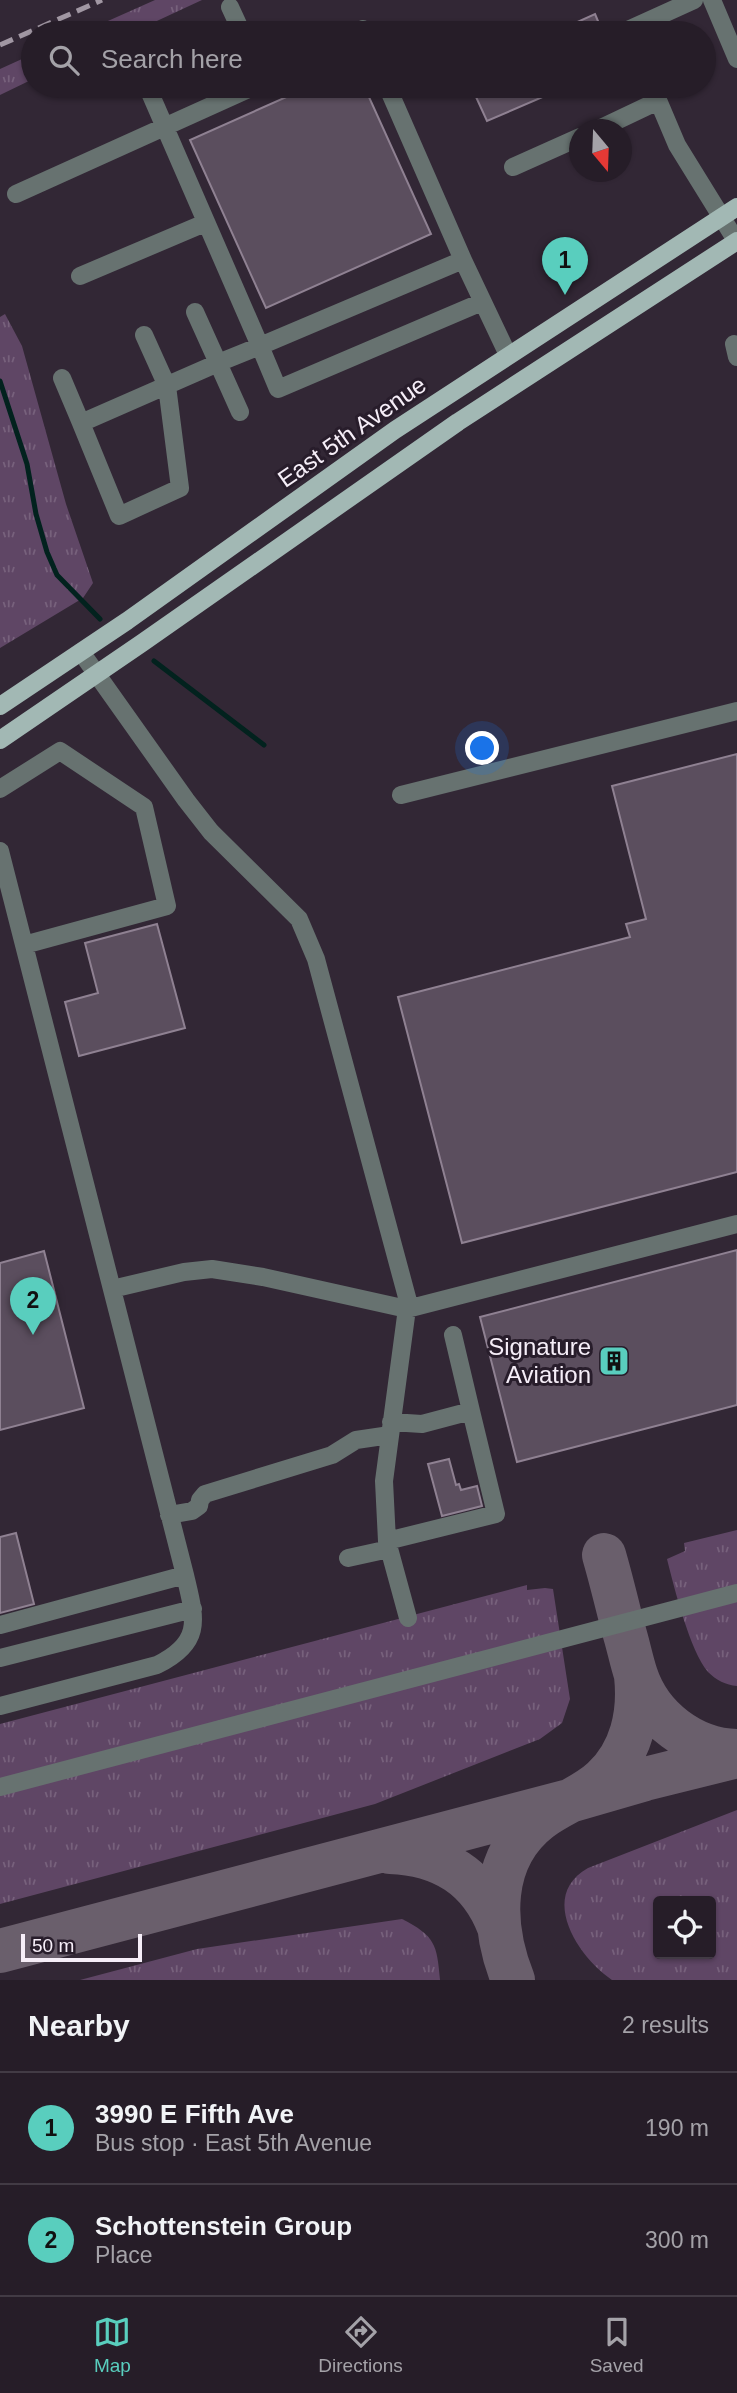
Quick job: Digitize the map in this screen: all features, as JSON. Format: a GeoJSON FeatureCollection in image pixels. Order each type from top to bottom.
{"type":"FeatureCollection","features":[{"type":"Feature","properties":{"kind":"main road","name":"East 5th Avenue"},"geometry":{"type":"LineString","coordinates":[[0,706],[81,652],[395,430],[737,207]]}},
{"type":"Feature","properties":{"kind":"main road"},"geometry":{"type":"LineString","coordinates":[[0,740],[458,422],[737,242]]}},
{"type":"Feature","properties":{"kind":"street"},"geometry":{"type":"LineString","coordinates":[[648,21],[694,0]]}},
{"type":"Feature","properties":{"kind":"street"},"geometry":{"type":"LineString","coordinates":[[712,0],[737,59]]}},
{"type":"Feature","properties":{"kind":"street"},"geometry":{"type":"LineString","coordinates":[[230,7],[236,21]]}},
{"type":"Feature","properties":{"kind":"street"},"geometry":{"type":"LineString","coordinates":[[157,98],[164,127],[278,389],[482,302]]}},
{"type":"Feature","properties":{"kind":"street"},"geometry":{"type":"LineString","coordinates":[[16,194],[228,98]]}},
{"type":"Feature","properties":{"kind":"street"},"geometry":{"type":"LineString","coordinates":[[392,98],[508,355]]}},
{"type":"Feature","properties":{"kind":"street"},"geometry":{"type":"LineString","coordinates":[[615,119],[649,98]]}},
{"type":"Feature","properties":{"kind":"street"},"geometry":{"type":"LineString","coordinates":[[657,98],[677,145],[737,242]]}},
{"type":"Feature","properties":{"kind":"street"},"geometry":{"type":"LineString","coordinates":[[513,167],[569,142]]}},
{"type":"Feature","properties":{"kind":"street"},"geometry":{"type":"LineString","coordinates":[[80,276],[205,223]]}},
{"type":"Feature","properties":{"kind":"street"},"geometry":{"type":"LineString","coordinates":[[81,424],[463,260]]}},
{"type":"Feature","properties":{"kind":"street"},"geometry":{"type":"LineString","coordinates":[[195,312],[240,412]]}},
{"type":"Feature","properties":{"kind":"street"},"geometry":{"type":"LineString","coordinates":[[62,378],[119,516],[180,488],[167,386],[144,335]]}},
{"type":"Feature","properties":{"kind":"street"},"geometry":{"type":"LineString","coordinates":[[81,652],[211,832],[299,919],[316,959],[408,1301],[384,1481],[388,1545],[408,1618]]}},
{"type":"Feature","properties":{"kind":"street"},"geometry":{"type":"LineString","coordinates":[[401,795],[737,711]]}},
{"type":"Feature","properties":{"kind":"street"},"geometry":{"type":"LineString","coordinates":[[0,789],[60,751],[144,807],[167,906],[24,946]]}},
{"type":"Feature","properties":{"kind":"street"},"geometry":{"type":"LineString","coordinates":[[0,851],[195,1621],[186,1643],[168,1660],[147,1668],[0,1706]]}},
{"type":"Feature","properties":{"kind":"street"},"geometry":{"type":"LineString","coordinates":[[112,1289],[184,1272],[212,1269],[263,1277],[407,1310],[737,1224]]}},
{"type":"Feature","properties":{"kind":"street"},"geometry":{"type":"LineString","coordinates":[[348,1558],[496,1514],[453,1335]]}},
{"type":"Feature","properties":{"kind":"street"},"geometry":{"type":"LineString","coordinates":[[170,1515],[192,1511],[199,1506],[205,1494],[332,1455],[356,1440],[391,1428],[422,1424],[471,1411]]}},
{"type":"Feature","properties":{"kind":"street"},"geometry":{"type":"LineString","coordinates":[[0,1625],[185,1576]]}},
{"type":"Feature","properties":{"kind":"street"},"geometry":{"type":"LineString","coordinates":[[0,1787],[737,1593]]}},
{"type":"Feature","properties":{"kind":"street"},"geometry":{"type":"LineString","coordinates":[[0,1658],[193,1609]]}},
{"type":"Feature","properties":{"kind":"green space"},"geometry":{"type":"Polygon","coordinates":[[[155,0],[202,0],[157,21],[108,21],[155,0]]]}},
{"type":"Feature","properties":{"kind":"green space"},"geometry":{"type":"Polygon","coordinates":[[[21,59],[21,85],[0,95],[0,69],[21,59]]]}},
{"type":"Feature","properties":{"kind":"green space"},"geometry":{"type":"Polygon","coordinates":[[[5,314],[22,346],[66,504],[93,583],[83,598],[0,648],[0,317],[5,314]]]}},
{"type":"Feature","properties":{"kind":"green space"},"geometry":{"type":"Polygon","coordinates":[[[737,1530],[737,1686],[714,1677],[701,1662],[683,1618],[667,1559],[685,1551],[684,1543],[737,1530]]]}},
{"type":"Feature","properties":{"kind":"green space"},"geometry":{"type":"Polygon","coordinates":[[[527,1585],[527,1590],[553,1589],[570,1699],[562,1723],[540,1739],[375,1804],[0,1904],[0,1724],[527,1585]]]}},
{"type":"Feature","properties":{"kind":"green space"},"geometry":{"type":"Polygon","coordinates":[[[737,1810],[737,1980],[612,1980],[587,1957],[568,1926],[566,1894],[573,1880],[588,1868],[737,1810]]]}},
{"type":"Feature","properties":{"kind":"green space"},"geometry":{"type":"Polygon","coordinates":[[[402,1919],[428,1936],[432,1942],[440,1980],[80,1980],[197,1949],[402,1919]]]}},
{"type":"Feature","properties":{"kind":"building"},"geometry":{"type":"Polygon","coordinates":[[[595,14],[598,21],[580,21],[595,14]]]}},
{"type":"Feature","properties":{"kind":"building"},"geometry":{"type":"Polygon","coordinates":[[[284,98],[369,98],[431,234],[266,308],[190,140],[284,98]]]}},
{"type":"Feature","properties":{"kind":"building"},"geometry":{"type":"Polygon","coordinates":[[[476,98],[540,98],[487,121],[476,98]]]}},
{"type":"Feature","properties":{"kind":"building"},"geometry":{"type":"Polygon","coordinates":[[[737,754],[737,1172],[462,1243],[398,997],[630,937],[626,924],[646,919],[612,786],[737,754]]]}},
{"type":"Feature","properties":{"kind":"building"},"geometry":{"type":"Polygon","coordinates":[[[157,924],[185,1028],[79,1056],[65,1002],[98,993],[85,943],[157,924]]]}},
{"type":"Feature","properties":{"kind":"building","name":"Signature Aviation"},"geometry":{"type":"Polygon","coordinates":[[[737,1250],[737,1405],[517,1462],[480,1317],[737,1250]]]}},
{"type":"Feature","properties":{"kind":"building"},"geometry":{"type":"Polygon","coordinates":[[[44,1251],[84,1408],[0,1430],[0,1263],[44,1251]]]}},
{"type":"Feature","properties":{"kind":"building"},"geometry":{"type":"Polygon","coordinates":[[[449,1459],[456,1485],[459,1484],[461,1490],[477,1486],[482,1506],[442,1516],[428,1464],[449,1459]]]}},
{"type":"Feature","properties":{"kind":"building"},"geometry":{"type":"Polygon","coordinates":[[[16,1533],[34,1604],[0,1613],[0,1537],[16,1533]]]}},
{"type":"Feature","properties":{"kind":"waterway"},"geometry":{"type":"LineString","coordinates":[[0,381],[27,464],[36,514],[47,552],[57,575],[100,619]]}},
{"type":"Feature","properties":{"kind":"waterway"},"geometry":{"type":"LineString","coordinates":[[154,661],[264,745]]}},
{"type":"Feature","properties":{"kind":"taxiway"},"geometry":{"type":"LineString","coordinates":[[604,1555],[636,1675],[651,1705],[662,1718],[689,1738],[704,1745],[737,1751]]}},
{"type":"Feature","properties":{"kind":"taxiway"},"geometry":{"type":"LineString","coordinates":[[513,1980],[498,1915],[503,1873],[511,1853],[523,1835],[540,1819],[603,1779],[621,1757],[635,1718],[636,1676]]}},
{"type":"Feature","properties":{"kind":"taxiway"},"geometry":{"type":"LineString","coordinates":[[0,1951],[737,1756]]}},
{"type":"Feature","properties":{"kind":"taxiway"},"geometry":{"type":"LineString","coordinates":[[390,1852],[426,1858],[457,1871],[481,1894],[499,1927]]}},
{"type":"Feature","properties":{"kind":"railway"},"geometry":{"type":"LineString","coordinates":[[54,21],[102,0]]}},
{"type":"Feature","properties":{"kind":"railway"},"geometry":{"type":"LineString","coordinates":[[0,45],[21,36]]}},
{"type":"Feature","properties":{"kind":"place","name":"3990 E Fifth Ave"},"geometry":{"type":"Point","coordinates":[565,295]}},
{"type":"Feature","properties":{"kind":"place","name":"Schottenstein Group"},"geometry":{"type":"Point","coordinates":[33,1335]}},
{"type":"Feature","properties":{"kind":"place","name":"Signature Aviation"},"geometry":{"type":"Point","coordinates":[614,1361]}}]}
